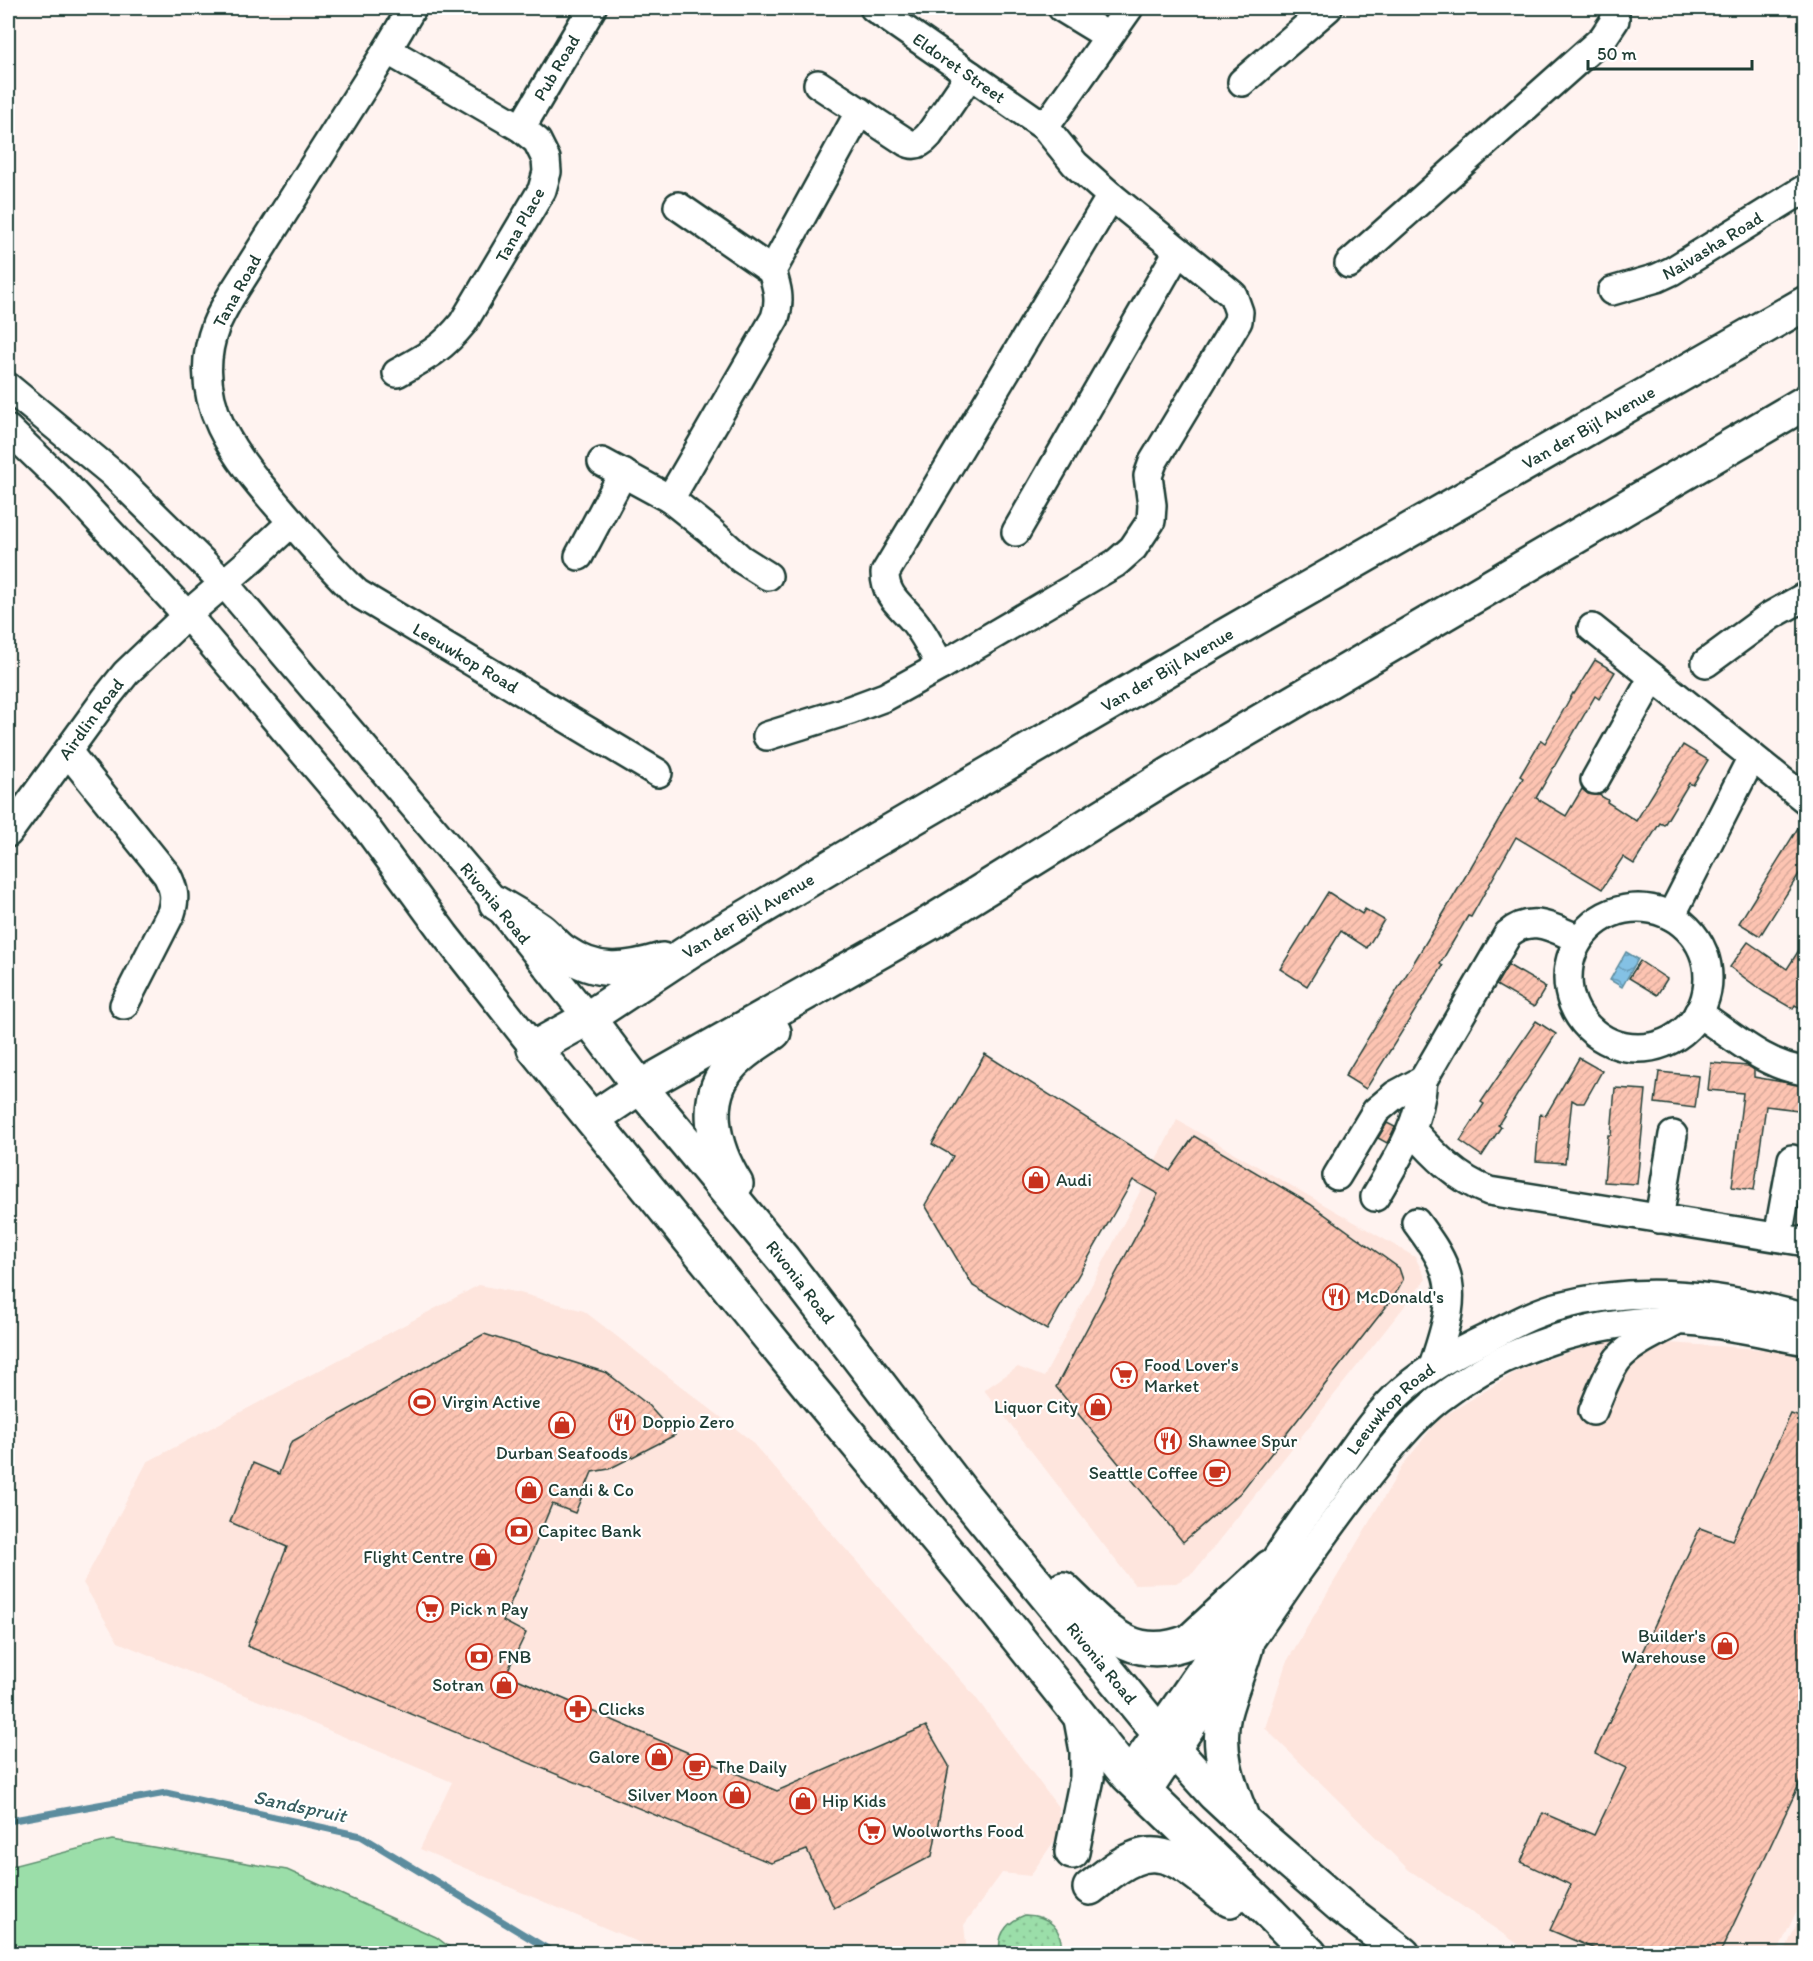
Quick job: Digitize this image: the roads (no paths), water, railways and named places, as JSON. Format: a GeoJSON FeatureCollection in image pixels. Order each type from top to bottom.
{"type":"FeatureCollection","features":[{"type":"Feature","properties":{"kind":"main road","name":"Van der Bijl Avenue"},"geometry":{"type":"LineString","coordinates":[[534,1048],[588,1018],[691,950],[1202,649],[1806,303]]}},
{"type":"Feature","properties":{"kind":"main road"},"geometry":{"type":"LineString","coordinates":[[592,1119],[640,1087],[930,923],[1172,773],[1806,402]]}},
{"type":"Feature","properties":{"kind":"main road"},"geometry":{"type":"LineString","coordinates":[[496,903],[542,931],[561,951],[578,961],[602,969],[621,970],[691,950]]}},
{"type":"Feature","properties":{"kind":"main road"},"geometry":{"type":"LineString","coordinates":[[783,1259],[718,1152],[712,1113],[715,1095],[722,1079],[731,1064],[745,1051],[793,1020],[930,923]]}},
{"type":"Feature","properties":{"kind":"main road","name":"Rivonia Road"},"geometry":{"type":"LineString","coordinates":[[588,1018],[640,1087],[783,1259],[967,1499],[1166,1742],[1214,1794],[1242,1820],[1342,1907],[1403,1953]]}},
{"type":"Feature","properties":{"kind":"main road"},"geometry":{"type":"LineString","coordinates":[[534,1048],[1137,1785],[1310,1953]]}},
{"type":"Feature","properties":{"kind":"main road"},"geometry":{"type":"LineString","coordinates":[[967,1499],[1108,1630],[1136,1648],[1153,1650],[1176,1647],[1190,1641],[1270,1567]]}},
{"type":"Feature","properties":{"kind":"main road"},"geometry":{"type":"LineString","coordinates":[[1242,1820],[1229,1784],[1221,1735],[1223,1716],[1246,1647]]}},
{"type":"Feature","properties":{"kind":"main road"},"geometry":{"type":"LineString","coordinates":[[1072,1852],[1087,1778],[1087,1751],[1081,1719]]}},
{"type":"Feature","properties":{"kind":"main road"},"geometry":{"type":"LineString","coordinates":[[1090,1888],[1132,1859],[1156,1854],[1183,1864],[1239,1907],[1253,1913],[1270,1912]]}},
{"type":"Feature","properties":{"kind":"street","name":"Tana Road"},"geometry":{"type":"LineString","coordinates":[[292,522],[227,441],[212,403],[208,379],[209,350],[216,324],[231,296],[412,8]]}},
{"type":"Feature","properties":{"kind":"street","name":"Pub Road"},"geometry":{"type":"LineString","coordinates":[[521,128],[592,8]]}},
{"type":"Feature","properties":{"kind":"street","name":"Eldoret Street"},"geometry":{"type":"LineString","coordinates":[[766,736],[885,697],[1116,563],[1133,548],[1144,534],[1150,521],[1152,505],[1148,476],[1153,462],[1238,321],[1239,312],[1233,295],[1074,164],[1045,127],[874,8]]}},
{"type":"Feature","properties":{"kind":"street"},"geometry":{"type":"LineString","coordinates":[[1062,8],[1108,36]]}},
{"type":"Feature","properties":{"kind":"street"},"geometry":{"type":"LineString","coordinates":[[1045,127],[1130,8]]}},
{"type":"Feature","properties":{"kind":"street"},"geometry":{"type":"LineString","coordinates":[[1242,82],[1328,8]]}},
{"type":"Feature","properties":{"kind":"street"},"geometry":{"type":"LineString","coordinates":[[1349,264],[1603,38],[1615,20],[1615,8]]}},
{"type":"Feature","properties":{"kind":"street","name":"Tana Place"},"geometry":{"type":"LineString","coordinates":[[387,50],[521,128],[537,141],[546,159],[547,172],[537,201],[463,323],[448,341],[433,353],[397,373]]}},
{"type":"Feature","properties":{"kind":"street"},"geometry":{"type":"LineString","coordinates":[[818,84],[906,142],[917,144],[929,135],[970,75]]}},
{"type":"Feature","properties":{"kind":"street"},"geometry":{"type":"LineString","coordinates":[[772,271],[860,111]]}},
{"type":"Feature","properties":{"kind":"street","name":"Naivasha Road"},"geometry":{"type":"LineString","coordinates":[[1612,291],[1657,278],[1672,271],[1806,188]]}},
{"type":"Feature","properties":{"kind":"street"},"geometry":{"type":"LineString","coordinates":[[942,666],[919,627],[888,592],[885,573],[1111,196]]}},
{"type":"Feature","properties":{"kind":"street"},"geometry":{"type":"LineString","coordinates":[[670,500],[775,318],[778,308],[778,293],[772,271],[678,206]]}},
{"type":"Feature","properties":{"kind":"street"},"geometry":{"type":"LineString","coordinates":[[1016,532],[1178,251]]}},
{"type":"Feature","properties":{"kind":"street"},"geometry":{"type":"LineString","coordinates":[[8,387],[112,472],[224,583]]}},
{"type":"Feature","properties":{"kind":"street"},"geometry":{"type":"LineString","coordinates":[[8,429],[65,484],[187,615],[360,819],[534,1048]]}},
{"type":"Feature","properties":{"kind":"street"},"geometry":{"type":"LineString","coordinates":[[579,556],[612,467],[670,500],[709,530],[741,559],[768,576]]}},
{"type":"Feature","properties":{"kind":"street"},"geometry":{"type":"LineString","coordinates":[[187,615],[292,522]]}},
{"type":"Feature","properties":{"kind":"street","name":"Leeuwkop Road"},"geometry":{"type":"LineString","coordinates":[[292,522],[346,583],[370,603],[658,773]]}},
{"type":"Feature","properties":{"kind":"street","name":"Rivonia Road"},"geometry":{"type":"LineString","coordinates":[[224,583],[496,903],[588,1018]]}},
{"type":"Feature","properties":{"kind":"street"},"geometry":{"type":"LineString","coordinates":[[1706,663],[1770,616],[1806,596]]}},
{"type":"Feature","properties":{"kind":"street","name":"Airdlin Road"},"geometry":{"type":"LineString","coordinates":[[8,833],[116,684],[146,652],[187,615]]}},
{"type":"Feature","properties":{"kind":"street"},"geometry":{"type":"LineString","coordinates":[[1592,628],[1806,800]]}},
{"type":"Feature","properties":{"kind":"street"},"geometry":{"type":"LineString","coordinates":[[1595,780],[1653,677]]}},
{"type":"Feature","properties":{"kind":"street"},"geometry":{"type":"LineString","coordinates":[[68,752],[167,875],[174,888],[175,901],[171,913],[124,1005]]}},
{"type":"Feature","properties":{"kind":"street"},"geometry":{"type":"LineString","coordinates":[[1671,916],[1752,757]]}},
{"type":"Feature","properties":{"kind":"street"},"geometry":{"type":"LineString","coordinates":[[1631,908],[1652,909],[1671,916],[1686,927],[1698,942],[1705,959],[1707,977],[1705,996],[1698,1013],[1684,1030],[1665,1042],[1643,1048],[1621,1047],[1600,1038],[1584,1023],[1572,1004],[1568,982],[1570,960],[1579,939],[1593,924],[1611,913],[1631,908]]}},
{"type":"Feature","properties":{"kind":"street"},"geometry":{"type":"LineString","coordinates":[[1375,1197],[1412,1130],[1421,1104],[1423,1080],[1508,934],[1516,926],[1538,923],[1579,939]]}},
{"type":"Feature","properties":{"kind":"street"},"geometry":{"type":"LineString","coordinates":[[1698,1013],[1764,1057],[1784,1067],[1806,1071]]}},
{"type":"Feature","properties":{"kind":"street"},"geometry":{"type":"LineString","coordinates":[[1337,1176],[1376,1111],[1395,1095],[1423,1080]]}},
{"type":"Feature","properties":{"kind":"street"},"geometry":{"type":"LineString","coordinates":[[1412,1130],[1442,1161],[1463,1178],[1489,1191],[1806,1242]]}},
{"type":"Feature","properties":{"kind":"street"},"geometry":{"type":"LineString","coordinates":[[1659,1219],[1673,1135]]}},
{"type":"Feature","properties":{"kind":"street"},"geometry":{"type":"LineString","coordinates":[[1778,1237],[1792,1159]]}},
{"type":"Feature","properties":{"kind":"street"},"geometry":{"type":"LineString","coordinates":[[1416,1222],[1440,1258],[1446,1273],[1449,1294],[1447,1321],[1433,1367]]}},
{"type":"Feature","properties":{"kind":"street","name":"Leeuwkop Road"},"geometry":{"type":"LineString","coordinates":[[1137,1785],[1166,1742],[1270,1567],[1362,1436],[1385,1407],[1433,1367],[1471,1345],[1558,1306],[1605,1297],[1677,1294],[1767,1307],[1806,1318]]}},
{"type":"Feature","properties":{"kind":"street"},"geometry":{"type":"LineString","coordinates":[[1593,1411],[1618,1360],[1637,1344],[1678,1320]]}},
{"type":"Feature","properties":{"kind":"street","name":"Leeuwkop Road"},"geometry":{"type":"LineString","coordinates":[[1166,1742],[1246,1647],[1328,1528],[1382,1459],[1407,1430],[1439,1400],[1476,1375],[1513,1356],[1570,1334],[1648,1321],[1678,1320],[1806,1341]]}},
{"type":"Feature","properties":{"kind":"water"},"geometry":{"type":"Polygon","coordinates":[[[1626,952],[1638,959],[1622,987],[1610,980],[1626,952]]]}},
{"type":"Feature","properties":{"kind":"waterway","name":"Sandspruit"},"geometry":{"type":"LineString","coordinates":[[8,1821],[166,1793],[361,1836],[556,1954]]}},
{"type":"Feature","properties":{"kind":"place","name":"Audi"},"geometry":{"type":"Point","coordinates":[1036,1180]}},
{"type":"Feature","properties":{"kind":"place","name":"McDonald's"},"geometry":{"type":"Point","coordinates":[1336,1297]}},
{"type":"Feature","properties":{"kind":"place","name":"Food Lover's Market"},"geometry":{"type":"Point","coordinates":[1124,1375]}},
{"type":"Feature","properties":{"kind":"place","name":"Virgin Active"},"geometry":{"type":"Point","coordinates":[422,1402]}},
{"type":"Feature","properties":{"kind":"place","name":"Liquor City"},"geometry":{"type":"Point","coordinates":[1098,1407]}},
{"type":"Feature","properties":{"kind":"place","name":"Doppio Zero"},"geometry":{"type":"Point","coordinates":[622,1422]}},
{"type":"Feature","properties":{"kind":"place","name":"Durban Seafoods"},"geometry":{"type":"Point","coordinates":[562,1425]}},
{"type":"Feature","properties":{"kind":"place","name":"Shawnee Spur"},"geometry":{"type":"Point","coordinates":[1168,1441]}},
{"type":"Feature","properties":{"kind":"place","name":"Seattle Coffee"},"geometry":{"type":"Point","coordinates":[1217,1473]}},
{"type":"Feature","properties":{"kind":"place","name":"Candi & Co"},"geometry":{"type":"Point","coordinates":[529,1490]}},
{"type":"Feature","properties":{"kind":"place","name":"Capitec Bank"},"geometry":{"type":"Point","coordinates":[519,1531]}},
{"type":"Feature","properties":{"kind":"place","name":"Flight Centre"},"geometry":{"type":"Point","coordinates":[483,1557]}},
{"type":"Feature","properties":{"kind":"place","name":"Pick n Pay"},"geometry":{"type":"Point","coordinates":[430,1609]}},
{"type":"Feature","properties":{"kind":"place","name":"Builder's Warehouse"},"geometry":{"type":"Point","coordinates":[1725,1646]}},
{"type":"Feature","properties":{"kind":"place","name":"FNB"},"geometry":{"type":"Point","coordinates":[479,1657]}},
{"type":"Feature","properties":{"kind":"place","name":"Sotran"},"geometry":{"type":"Point","coordinates":[504,1685]}},
{"type":"Feature","properties":{"kind":"place","name":"Clicks"},"geometry":{"type":"Point","coordinates":[578,1709]}},
{"type":"Feature","properties":{"kind":"place","name":"Galore"},"geometry":{"type":"Point","coordinates":[659,1757]}},
{"type":"Feature","properties":{"kind":"place","name":"The Daily"},"geometry":{"type":"Point","coordinates":[697,1767]}},
{"type":"Feature","properties":{"kind":"place","name":"Silver Moon"},"geometry":{"type":"Point","coordinates":[737,1795]}},
{"type":"Feature","properties":{"kind":"place","name":"Hip Kids"},"geometry":{"type":"Point","coordinates":[803,1801]}},
{"type":"Feature","properties":{"kind":"place","name":"Woolworths Food"},"geometry":{"type":"Point","coordinates":[872,1831]}}]}
